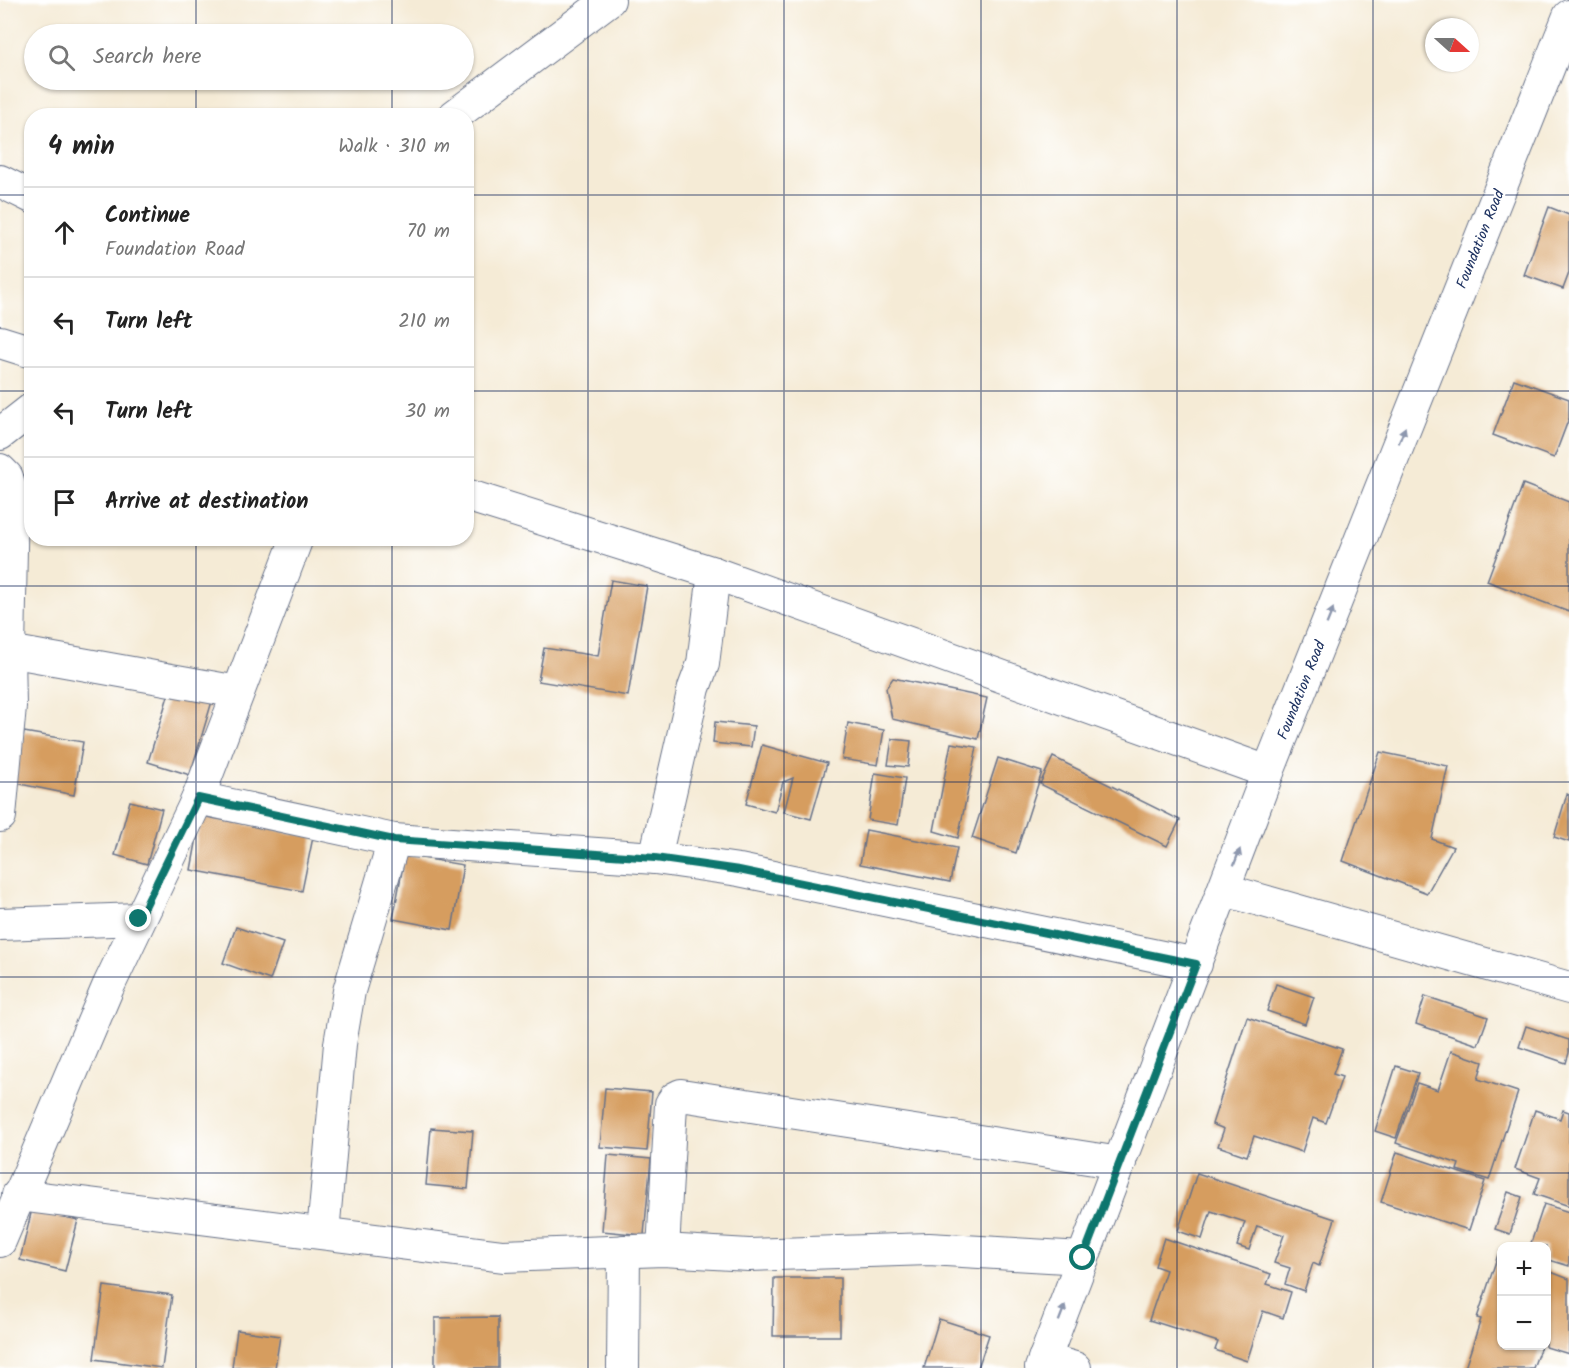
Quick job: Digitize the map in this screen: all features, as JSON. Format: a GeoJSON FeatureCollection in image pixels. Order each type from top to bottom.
{"type":"FeatureCollection","features":[{"type":"Feature","properties":{"kind":"street"},"geometry":{"type":"LineString","coordinates":[[465,108],[609,0]]}},
{"type":"Feature","properties":{"kind":"street","name":"Foundation Road"},"geometry":{"type":"LineString","coordinates":[[1043,1363],[1268,772],[1569,16]]}},
{"type":"Feature","properties":{"kind":"street"},"geometry":{"type":"LineString","coordinates":[[0,181],[24,193]]}},
{"type":"Feature","properties":{"kind":"street"},"geometry":{"type":"LineString","coordinates":[[0,342],[24,350]]}},
{"type":"Feature","properties":{"kind":"street"},"geometry":{"type":"LineString","coordinates":[[0,434],[24,415]]}},
{"type":"Feature","properties":{"kind":"street"},"geometry":{"type":"LineString","coordinates":[[0,470],[7,477],[12,496],[10,716],[0,816]]}},
{"type":"Feature","properties":{"kind":"street"},"geometry":{"type":"LineString","coordinates":[[474,498],[714,573],[1268,772]]}},
{"type":"Feature","properties":{"kind":"street"},"geometry":{"type":"LineString","coordinates":[[0,1241],[139,919],[198,798],[294,546]]}},
{"type":"Feature","properties":{"kind":"street"},"geometry":{"type":"LineString","coordinates":[[655,858],[694,688],[703,664],[714,573]]}},
{"type":"Feature","properties":{"kind":"street"},"geometry":{"type":"LineString","coordinates":[[9,651],[238,692]]}},
{"type":"Feature","properties":{"kind":"street"},"geometry":{"type":"LineString","coordinates":[[198,798],[394,840],[655,858],[739,870],[1196,964]]}},
{"type":"Feature","properties":{"kind":"street"},"geometry":{"type":"LineString","coordinates":[[323,1233],[340,1044],[349,991],[394,840]]}},
{"type":"Feature","properties":{"kind":"street"},"geometry":{"type":"LineString","coordinates":[[1224,890],[1569,988]]}},
{"type":"Feature","properties":{"kind":"street"},"geometry":{"type":"LineString","coordinates":[[0,924],[139,919]]}},
{"type":"Feature","properties":{"kind":"street"},"geometry":{"type":"LineString","coordinates":[[663,1250],[671,1104],[681,1095],[1120,1163]]}},
{"type":"Feature","properties":{"kind":"street"},"geometry":{"type":"LineString","coordinates":[[18,1195],[503,1256],[663,1250],[749,1255],[929,1250],[1083,1258]]}},
{"type":"Feature","properties":{"kind":"street"},"geometry":{"type":"LineString","coordinates":[[622,1368],[624,1251]]}},
{"type":"Feature","properties":{"kind":"street"},"geometry":{"type":"LineString","coordinates":[[1043,1363],[1075,1368]]}},
{"type":"Feature","properties":{"kind":"building"},"geometry":{"type":"Polygon","coordinates":[[[1549,207],[1569,215],[1569,273],[1563,289],[1524,275],[1549,207]]]}},
{"type":"Feature","properties":{"kind":"building"},"geometry":{"type":"Polygon","coordinates":[[[1514,379],[1569,399],[1569,418],[1554,458],[1493,435],[1514,379]]]}},
{"type":"Feature","properties":{"kind":"building"},"geometry":{"type":"Polygon","coordinates":[[[1523,484],[1569,502],[1569,612],[1487,581],[1523,484]]]}},
{"type":"Feature","properties":{"kind":"building"},"geometry":{"type":"Polygon","coordinates":[[[611,580],[647,586],[628,696],[538,681],[544,648],[598,656],[611,580]]]}},
{"type":"Feature","properties":{"kind":"building"},"geometry":{"type":"Polygon","coordinates":[[[893,678],[987,698],[978,739],[892,719],[886,688],[893,678]]]}},
{"type":"Feature","properties":{"kind":"building"},"geometry":{"type":"Polygon","coordinates":[[[171,686],[213,698],[190,775],[148,762],[171,686]]]}},
{"type":"Feature","properties":{"kind":"building"},"geometry":{"type":"Polygon","coordinates":[[[715,722],[754,726],[751,747],[713,743],[715,722]]]}},
{"type":"Feature","properties":{"kind":"building"},"geometry":{"type":"Polygon","coordinates":[[[848,723],[884,730],[878,765],[842,759],[848,723]]]}},
{"type":"Feature","properties":{"kind":"building"},"geometry":{"type":"Polygon","coordinates":[[[24,732],[83,742],[74,795],[15,783],[24,732]]]}},
{"type":"Feature","properties":{"kind":"building"},"geometry":{"type":"Polygon","coordinates":[[[892,739],[911,741],[908,767],[888,765],[892,739]]]}},
{"type":"Feature","properties":{"kind":"building"},"geometry":{"type":"Polygon","coordinates":[[[951,743],[977,747],[958,838],[934,831],[951,743]]]}},
{"type":"Feature","properties":{"kind":"building"},"geometry":{"type":"Polygon","coordinates":[[[762,745],[827,763],[811,819],[784,812],[793,778],[783,782],[775,812],[746,804],[762,745]]]}},
{"type":"Feature","properties":{"kind":"building"},"geometry":{"type":"Polygon","coordinates":[[[1380,752],[1448,766],[1432,839],[1453,847],[1427,893],[1343,861],[1380,752]]]}},
{"type":"Feature","properties":{"kind":"building"},"geometry":{"type":"Polygon","coordinates":[[[1053,757],[1180,820],[1167,846],[1040,784],[1053,757]]]}},
{"type":"Feature","properties":{"kind":"building"},"geometry":{"type":"Polygon","coordinates":[[[998,758],[1042,772],[1016,853],[972,838],[998,758]]]}},
{"type":"Feature","properties":{"kind":"building"},"geometry":{"type":"Polygon","coordinates":[[[875,773],[905,778],[898,825],[868,820],[875,773]]]}},
{"type":"Feature","properties":{"kind":"building"},"geometry":{"type":"Polygon","coordinates":[[[1567,794],[1569,795],[1569,842],[1554,837],[1567,794]]]}},
{"type":"Feature","properties":{"kind":"building"},"geometry":{"type":"Polygon","coordinates":[[[130,801],[162,809],[147,864],[115,855],[130,801]]]}},
{"type":"Feature","properties":{"kind":"building"},"geometry":{"type":"Polygon","coordinates":[[[201,816],[313,837],[302,891],[191,870],[201,816]]]}},
{"type":"Feature","properties":{"kind":"building"},"geometry":{"type":"Polygon","coordinates":[[[866,830],[957,848],[950,882],[860,864],[866,830]]]}},
{"type":"Feature","properties":{"kind":"building"},"geometry":{"type":"Polygon","coordinates":[[[405,855],[463,865],[452,930],[393,919],[405,855]]]}},
{"type":"Feature","properties":{"kind":"building"},"geometry":{"type":"Polygon","coordinates":[[[236,927],[283,943],[270,980],[223,963],[236,927]]]}},
{"type":"Feature","properties":{"kind":"building"},"geometry":{"type":"Polygon","coordinates":[[[1276,984],[1314,997],[1305,1024],[1267,1011],[1276,984]]]}},
{"type":"Feature","properties":{"kind":"building"},"geometry":{"type":"Polygon","coordinates":[[[1425,996],[1488,1017],[1478,1045],[1416,1024],[1425,996]]]}},
{"type":"Feature","properties":{"kind":"building"},"geometry":{"type":"Polygon","coordinates":[[[1247,1017],[1342,1049],[1333,1074],[1342,1077],[1326,1123],[1313,1118],[1302,1152],[1254,1136],[1247,1156],[1218,1146],[1224,1129],[1212,1124],[1247,1017]]]}},
{"type":"Feature","properties":{"kind":"building"},"geometry":{"type":"Polygon","coordinates":[[[1526,1026],[1569,1040],[1566,1063],[1519,1047],[1526,1026]]]}},
{"type":"Feature","properties":{"kind":"building"},"geometry":{"type":"Polygon","coordinates":[[[1451,1051],[1483,1062],[1478,1079],[1518,1092],[1489,1180],[1457,1170],[1459,1164],[1396,1143],[1417,1083],[1438,1090],[1451,1051]]]}},
{"type":"Feature","properties":{"kind":"building"},"geometry":{"type":"Polygon","coordinates":[[[1396,1066],[1418,1073],[1396,1138],[1375,1131],[1396,1066]]]}},
{"type":"Feature","properties":{"kind":"building"},"geometry":{"type":"Polygon","coordinates":[[[605,1088],[652,1092],[647,1151],[600,1147],[605,1088]]]}},
{"type":"Feature","properties":{"kind":"building"},"geometry":{"type":"Polygon","coordinates":[[[1535,1110],[1560,1119],[1563,1110],[1569,1112],[1569,1206],[1534,1194],[1540,1178],[1515,1169],[1535,1110]]]}},
{"type":"Feature","properties":{"kind":"building"},"geometry":{"type":"Polygon","coordinates":[[[431,1128],[473,1131],[468,1189],[426,1185],[431,1128]]]}},
{"type":"Feature","properties":{"kind":"building"},"geometry":{"type":"Polygon","coordinates":[[[1397,1152],[1485,1181],[1469,1230],[1381,1202],[1397,1152]]]}},
{"type":"Feature","properties":{"kind":"building"},"geometry":{"type":"Polygon","coordinates":[[[608,1155],[651,1159],[644,1235],[602,1231],[608,1155]]]}},
{"type":"Feature","properties":{"kind":"building"},"geometry":{"type":"Polygon","coordinates":[[[1197,1173],[1335,1219],[1319,1266],[1313,1263],[1304,1291],[1285,1284],[1290,1268],[1274,1263],[1284,1235],[1257,1226],[1249,1250],[1237,1246],[1245,1222],[1211,1211],[1202,1239],[1178,1231],[1197,1173]]]}},
{"type":"Feature","properties":{"kind":"building"},"geometry":{"type":"Polygon","coordinates":[[[1508,1192],[1522,1197],[1510,1234],[1495,1229],[1508,1192]]]}},
{"type":"Feature","properties":{"kind":"building"},"geometry":{"type":"Polygon","coordinates":[[[1544,1204],[1569,1212],[1569,1266],[1551,1261],[1551,1242],[1531,1242],[1544,1204]]]}},
{"type":"Feature","properties":{"kind":"building"},"geometry":{"type":"Polygon","coordinates":[[[32,1209],[78,1220],[65,1271],[20,1260],[32,1209]]]}},
{"type":"Feature","properties":{"kind":"building"},"geometry":{"type":"Polygon","coordinates":[[[1164,1238],[1271,1274],[1267,1284],[1291,1292],[1283,1318],[1263,1311],[1247,1361],[1215,1350],[1218,1342],[1149,1320],[1166,1270],[1155,1266],[1164,1238]]]}},
{"type":"Feature","properties":{"kind":"building"},"geometry":{"type":"Polygon","coordinates":[[[1497,1258],[1497,1350],[1540,1350],[1533,1368],[1465,1368],[1481,1319],[1477,1318],[1497,1258]]]}},
{"type":"Feature","properties":{"kind":"building"},"geometry":{"type":"Polygon","coordinates":[[[1551,1272],[1569,1279],[1569,1354],[1551,1349],[1551,1272]]]}},
{"type":"Feature","properties":{"kind":"building"},"geometry":{"type":"Polygon","coordinates":[[[774,1278],[840,1278],[840,1336],[773,1336],[774,1278]]]}},
{"type":"Feature","properties":{"kind":"building"},"geometry":{"type":"Polygon","coordinates":[[[104,1286],[172,1295],[162,1368],[94,1359],[104,1286]]]}},
{"type":"Feature","properties":{"kind":"building"},"geometry":{"type":"Polygon","coordinates":[[[498,1317],[498,1368],[435,1368],[435,1318],[498,1317]]]}},
{"type":"Feature","properties":{"kind":"building"},"geometry":{"type":"Polygon","coordinates":[[[939,1319],[989,1335],[978,1368],[924,1368],[939,1319]]]}},
{"type":"Feature","properties":{"kind":"building"},"geometry":{"type":"Polygon","coordinates":[[[237,1330],[280,1336],[275,1368],[232,1368],[237,1330]]]}},
{"type":"Feature","properties":{"kind":"route"},"geometry":{"type":"LineString","coordinates":[[139,919],[198,798],[394,840],[655,858],[739,870],[1196,964],[1083,1258]]}}]}
